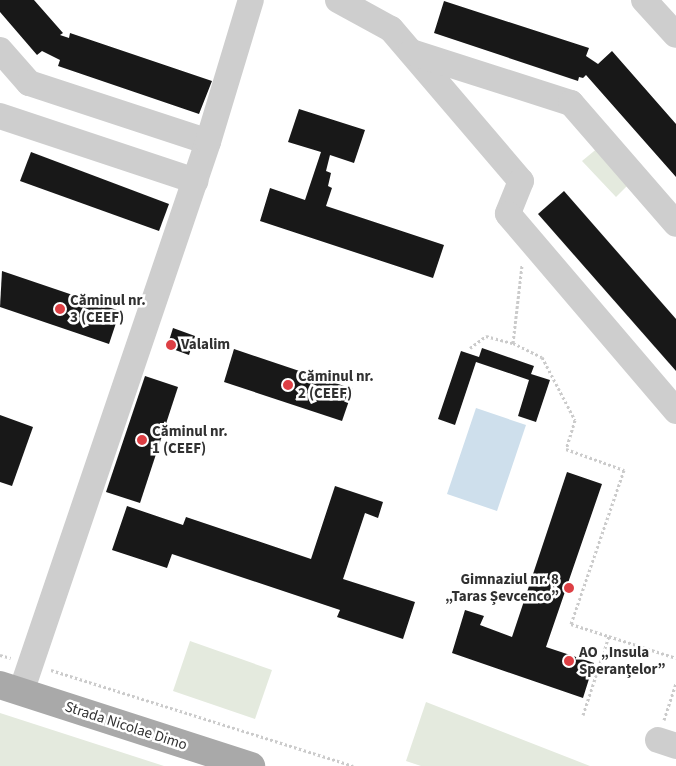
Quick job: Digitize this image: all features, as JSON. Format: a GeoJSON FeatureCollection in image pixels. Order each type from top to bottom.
{"type":"FeatureCollection","features":[{"type":"Feature","properties":{"kind":"main road","name":"Strada Nicolae Dimo"},"geometry":{"type":"LineString","coordinates":[[11,689],[251,766]]}},
{"type":"Feature","properties":{"kind":"lane"},"geometry":{"type":"LineString","coordinates":[[11,689],[31,664],[208,142],[251,0]]}},
{"type":"Feature","properties":{"kind":"lane"},"geometry":{"type":"LineString","coordinates":[[338,0],[392,28],[520,181],[508,214],[676,412]]}},
{"type":"Feature","properties":{"kind":"lane"},"geometry":{"type":"LineString","coordinates":[[644,0],[676,34]]}},
{"type":"Feature","properties":{"kind":"lane"},"geometry":{"type":"LineString","coordinates":[[0,50],[29,83],[208,142]]}},
{"type":"Feature","properties":{"kind":"lane"},"geometry":{"type":"LineString","coordinates":[[411,52],[571,102],[676,224]]}},
{"type":"Feature","properties":{"kind":"lane"},"geometry":{"type":"LineString","coordinates":[[0,116],[195,181]]}},
{"type":"Feature","properties":{"kind":"path"},"geometry":{"type":"LineString","coordinates":[[512,343],[526,235]]}},
{"type":"Feature","properties":{"kind":"path"},"geometry":{"type":"LineString","coordinates":[[470,348],[486,336],[512,343],[542,357],[575,420],[566,448],[624,470],[571,624],[676,658]]}},
{"type":"Feature","properties":{"kind":"path"},"geometry":{"type":"LineString","coordinates":[[583,715],[608,636]]}},
{"type":"Feature","properties":{"kind":"path"},"geometry":{"type":"LineString","coordinates":[[0,655],[353,766]]}},
{"type":"Feature","properties":{"kind":"shaded area"},"geometry":{"type":"Polygon","coordinates":[[[599,147],[631,182],[616,197],[582,161],[599,147]]]}},
{"type":"Feature","properties":{"kind":"shaded area"},"geometry":{"type":"Polygon","coordinates":[[[190,641],[272,670],[255,719],[173,691],[190,641]]]}},
{"type":"Feature","properties":{"kind":"shaded area"},"geometry":{"type":"Polygon","coordinates":[[[426,702],[590,766],[421,766],[406,761],[426,702]]]}},
{"type":"Feature","properties":{"kind":"shaded area"},"geometry":{"type":"Polygon","coordinates":[[[0,713],[164,766],[0,766],[0,713]]]}},
{"type":"Feature","properties":{"kind":"water"},"geometry":{"type":"Polygon","coordinates":[[[476,408],[526,425],[497,511],[447,494],[476,408]]]}},
{"type":"Feature","properties":{"kind":"building"},"geometry":{"type":"Polygon","coordinates":[[[0,0],[34,0],[63,33],[60,35],[69,38],[70,33],[212,81],[199,114],[58,66],[60,60],[42,51],[37,55],[0,12],[0,0]]]}},
{"type":"Feature","properties":{"kind":"building"},"geometry":{"type":"Polygon","coordinates":[[[444,1],[589,48],[586,56],[598,64],[612,51],[676,124],[676,177],[586,75],[583,78],[579,77],[578,81],[434,33],[444,1]]]}},
{"type":"Feature","properties":{"kind":"building"},"geometry":{"type":"Polygon","coordinates":[[[299,109],[365,130],[354,163],[330,155],[326,171],[331,173],[328,186],[332,188],[326,206],[444,245],[433,278],[260,221],[270,188],[305,200],[321,152],[288,142],[299,109]]]}},
{"type":"Feature","properties":{"kind":"building"},"geometry":{"type":"Polygon","coordinates":[[[31,152],[169,204],[159,231],[20,181],[31,152]]]}},
{"type":"Feature","properties":{"kind":"building"},"geometry":{"type":"Polygon","coordinates":[[[564,191],[676,319],[676,371],[538,214],[564,191]]]}},
{"type":"Feature","properties":{"kind":"building","name":"Căminul nr. 3 (CEEF)"},"geometry":{"type":"Polygon","coordinates":[[[2,271],[120,311],[109,344],[0,307],[2,271]]]}},
{"type":"Feature","properties":{"kind":"building"},"geometry":{"type":"Polygon","coordinates":[[[173,328],[195,336],[189,355],[167,347],[173,328]]]}},
{"type":"Feature","properties":{"kind":"building"},"geometry":{"type":"Polygon","coordinates":[[[482,348],[534,366],[531,374],[550,380],[536,422],[518,416],[529,380],[476,362],[455,425],[438,419],[461,351],[479,357],[482,348]]]}},
{"type":"Feature","properties":{"kind":"building","name":"Căminul nr. 2 (CEEF)"},"geometry":{"type":"Polygon","coordinates":[[[234,349],[353,389],[342,421],[224,382],[234,349]]]}},
{"type":"Feature","properties":{"kind":"building","name":"Căminul nr. 1 (CEEF)"},"geometry":{"type":"Polygon","coordinates":[[[145,376],[178,387],[140,503],[106,492],[145,376]]]}},
{"type":"Feature","properties":{"kind":"building"},"geometry":{"type":"Polygon","coordinates":[[[0,415],[33,427],[12,486],[0,482],[0,415]]]}},
{"type":"Feature","properties":{"kind":"building"},"geometry":{"type":"Polygon","coordinates":[[[567,472],[602,484],[546,647],[594,663],[583,698],[452,653],[465,610],[484,616],[480,625],[512,637],[567,472]]]}},
{"type":"Feature","properties":{"kind":"building"},"geometry":{"type":"Polygon","coordinates":[[[335,486],[383,502],[378,518],[365,513],[343,579],[415,602],[403,639],[337,617],[340,610],[172,554],[167,568],[112,550],[127,506],[183,525],[186,517],[311,559],[335,486]]]}},
{"type":"Feature","properties":{"kind":"place","name":"Căminul nr. 3 (CEEF)"},"geometry":{"type":"Point","coordinates":[60,309]}},
{"type":"Feature","properties":{"kind":"place","name":"Valalim"},"geometry":{"type":"Point","coordinates":[171,345]}},
{"type":"Feature","properties":{"kind":"place","name":"Căminul nr. 2 (CEEF)"},"geometry":{"type":"Point","coordinates":[288,385]}},
{"type":"Feature","properties":{"kind":"place","name":"Căminul nr. 1 (CEEF)"},"geometry":{"type":"Point","coordinates":[142,440]}},
{"type":"Feature","properties":{"kind":"place","name":"Gimnaziul nr. 8 „Taras Șevcenco”"},"geometry":{"type":"Point","coordinates":[569,588]}},
{"type":"Feature","properties":{"kind":"place","name":"AO „Insula Speranțelor”"},"geometry":{"type":"Point","coordinates":[569,661]}}]}
